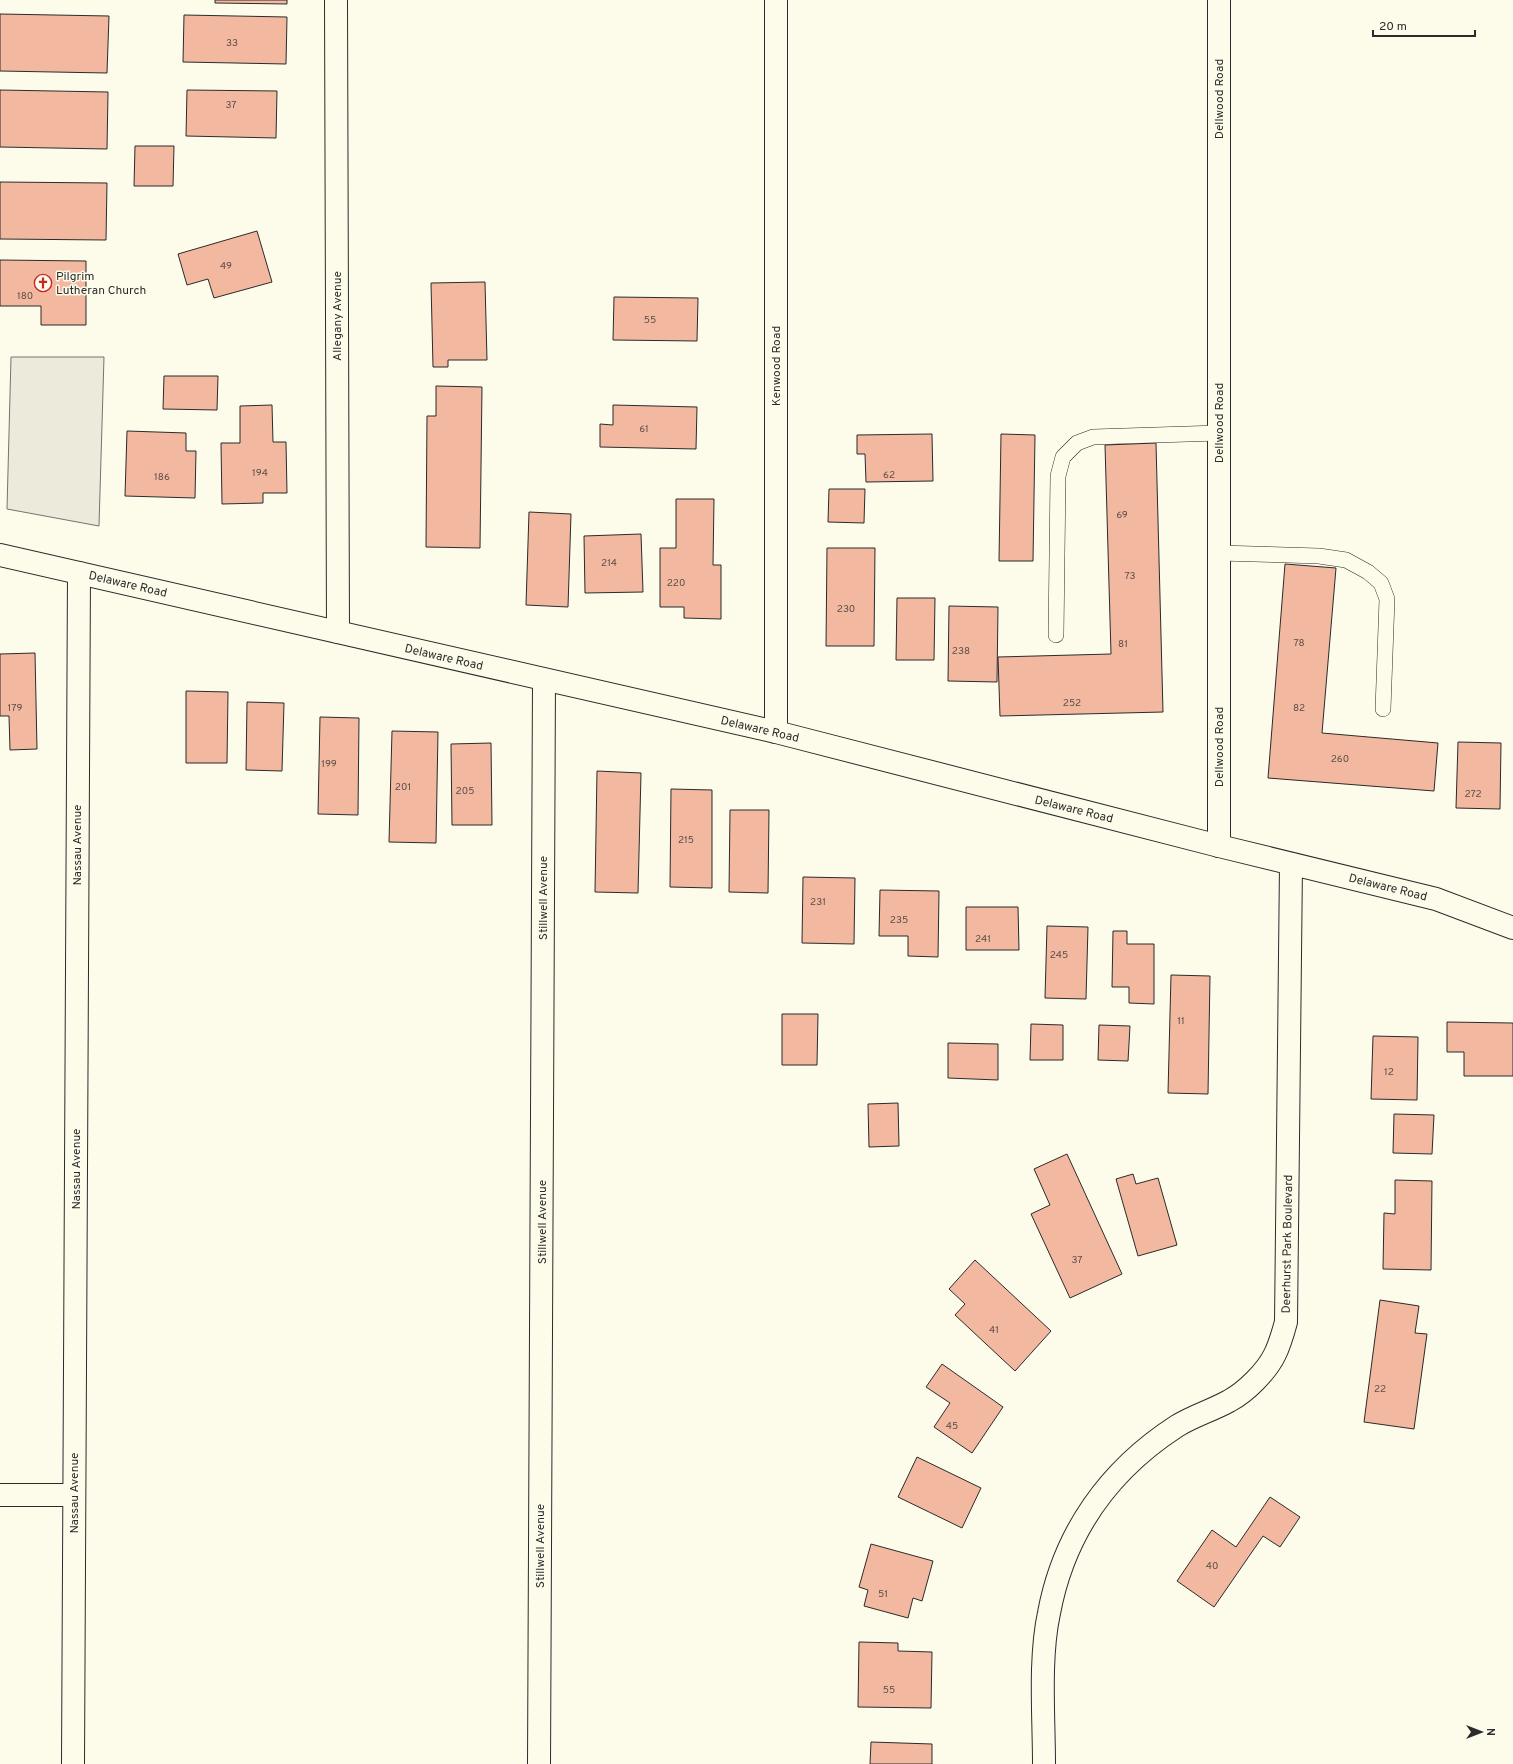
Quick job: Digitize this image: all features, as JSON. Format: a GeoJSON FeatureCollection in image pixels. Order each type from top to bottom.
{"type":"FeatureCollection","features":[{"type":"Feature","properties":{"kind":"street","name":"Allegany Avenue"},"geometry":{"type":"LineString","coordinates":[[336,0],[338,632]]}},
{"type":"Feature","properties":{"kind":"street","name":"Kenwood Road"},"geometry":{"type":"LineString","coordinates":[[776,0],[776,732]]}},
{"type":"Feature","properties":{"kind":"street","name":"Dellwood Road"},"geometry":{"type":"LineString","coordinates":[[1219,0],[1219,846]]}},
{"type":"Feature","properties":{"kind":"street","name":"Delaware Road"},"geometry":{"type":"LineString","coordinates":[[0,555],[776,732],[1219,846],[1436,899],[1513,928]]}},
{"type":"Feature","properties":{"kind":"street","name":"Nassau Avenue"},"geometry":{"type":"LineString","coordinates":[[73,1764],[78,573]]}},
{"type":"Feature","properties":{"kind":"street","name":"Stillwell Avenue"},"geometry":{"type":"LineString","coordinates":[[539,1764],[544,680]]}},
{"type":"Feature","properties":{"kind":"street","name":"Deerhurst Park Boulevard"},"geometry":{"type":"LineString","coordinates":[[1044,1764],[1044,1652],[1048,1613],[1062,1565],[1082,1521],[1109,1484],[1141,1451],[1179,1425],[1230,1401],[1255,1382],[1275,1355],[1286,1322],[1291,864]]}},
{"type":"Feature","properties":{"kind":"street"},"geometry":{"type":"LineString","coordinates":[[0,1495],[74,1495]]}},
{"type":"Feature","properties":{"kind":"lane"},"geometry":{"type":"LineString","coordinates":[[1056,635],[1058,476],[1063,457],[1077,443],[1093,438],[1219,433]]}},
{"type":"Feature","properties":{"kind":"lane"},"geometry":{"type":"LineString","coordinates":[[1219,553],[1319,556],[1346,560],[1368,572],[1382,583],[1387,599],[1383,709]]}},
{"type":"Feature","properties":{"kind":"shaded area"},"geometry":{"type":"Polygon","coordinates":[[[11,357],[104,357],[99,526],[7,509],[11,357]]]}},
{"type":"Feature","properties":{"kind":"building"},"geometry":{"type":"Polygon","coordinates":[[[215,0],[287,0],[287,4],[215,3],[215,0]]]}},
{"type":"Feature","properties":{"kind":"building"},"geometry":{"type":"Polygon","coordinates":[[[0,14],[109,16],[107,73],[0,71],[0,14]]]}},
{"type":"Feature","properties":{"kind":"building"},"geometry":{"type":"Polygon","coordinates":[[[184,15],[287,17],[286,64],[183,62],[184,15]]]}},
{"type":"Feature","properties":{"kind":"building"},"geometry":{"type":"Polygon","coordinates":[[[0,90],[108,92],[107,149],[0,147],[0,90]]]}},
{"type":"Feature","properties":{"kind":"building"},"geometry":{"type":"Polygon","coordinates":[[[187,90],[277,91],[276,138],[186,136],[187,90]]]}},
{"type":"Feature","properties":{"kind":"building"},"geometry":{"type":"Polygon","coordinates":[[[135,146],[174,146],[173,186],[134,186],[135,146]]]}},
{"type":"Feature","properties":{"kind":"building"},"geometry":{"type":"Polygon","coordinates":[[[0,182],[107,183],[106,240],[0,239],[0,182]]]}},
{"type":"Feature","properties":{"kind":"building"},"geometry":{"type":"Polygon","coordinates":[[[257,231],[272,282],[214,298],[208,279],[187,285],[178,254],[257,231]]]}},
{"type":"Feature","properties":{"kind":"building","name":"Pilgrim Lutheran Church"},"geometry":{"type":"Polygon","coordinates":[[[0,260],[86,261],[86,325],[41,325],[41,306],[0,306],[0,260]]]}},
{"type":"Feature","properties":{"kind":"building"},"geometry":{"type":"Polygon","coordinates":[[[485,282],[487,360],[448,360],[448,367],[433,367],[431,283],[485,282]]]}},
{"type":"Feature","properties":{"kind":"building"},"geometry":{"type":"Polygon","coordinates":[[[614,297],[698,298],[697,341],[613,340],[614,297]]]}},
{"type":"Feature","properties":{"kind":"building"},"geometry":{"type":"Polygon","coordinates":[[[164,376],[218,376],[217,410],[163,409],[164,376]]]}},
{"type":"Feature","properties":{"kind":"building"},"geometry":{"type":"Polygon","coordinates":[[[436,386],[482,387],[480,548],[426,547],[427,416],[436,416],[436,386]]]}},
{"type":"Feature","properties":{"kind":"building"},"geometry":{"type":"Polygon","coordinates":[[[272,405],[273,442],[286,442],[287,493],[263,493],[263,503],[222,504],[221,443],[240,443],[240,406],[272,405]]]}},
{"type":"Feature","properties":{"kind":"building"},"geometry":{"type":"Polygon","coordinates":[[[613,405],[697,407],[696,449],[600,447],[600,424],[613,425],[613,405]]]}},
{"type":"Feature","properties":{"kind":"building"},"geometry":{"type":"Polygon","coordinates":[[[127,431],[186,433],[186,451],[196,451],[195,498],[125,496],[127,431]]]}},
{"type":"Feature","properties":{"kind":"building"},"geometry":{"type":"Polygon","coordinates":[[[932,434],[933,481],[866,482],[865,454],[857,454],[857,435],[932,434]]]}},
{"type":"Feature","properties":{"kind":"building"},"geometry":{"type":"Polygon","coordinates":[[[1001,434],[1035,435],[1033,561],[999,561],[1001,434]]]}},
{"type":"Feature","properties":{"kind":"building"},"geometry":{"type":"Polygon","coordinates":[[[1156,443],[1163,712],[1000,716],[998,657],[1111,654],[1105,445],[1156,443]]]}},
{"type":"Feature","properties":{"kind":"building"},"geometry":{"type":"Polygon","coordinates":[[[829,489],[865,489],[864,523],[828,522],[829,489]]]}},
{"type":"Feature","properties":{"kind":"building"},"geometry":{"type":"Polygon","coordinates":[[[676,499],[714,499],[713,565],[721,565],[721,619],[684,618],[684,607],[660,607],[660,548],[676,548],[676,499]]]}},
{"type":"Feature","properties":{"kind":"building"},"geometry":{"type":"Polygon","coordinates":[[[529,512],[571,514],[568,607],[526,605],[529,512]]]}},
{"type":"Feature","properties":{"kind":"building"},"geometry":{"type":"Polygon","coordinates":[[[641,534],[643,592],[585,593],[584,536],[641,534]]]}},
{"type":"Feature","properties":{"kind":"building"},"geometry":{"type":"Polygon","coordinates":[[[827,548],[875,548],[874,646],[826,646],[827,548]]]}},
{"type":"Feature","properties":{"kind":"building"},"geometry":{"type":"Polygon","coordinates":[[[1285,564],[1336,568],[1322,733],[1438,743],[1434,791],[1268,778],[1285,564]]]}},
{"type":"Feature","properties":{"kind":"building"},"geometry":{"type":"Polygon","coordinates":[[[897,598],[935,598],[934,660],[896,660],[897,598]]]}},
{"type":"Feature","properties":{"kind":"building"},"geometry":{"type":"Polygon","coordinates":[[[949,606],[998,607],[997,682],[948,681],[949,606]]]}},
{"type":"Feature","properties":{"kind":"building"},"geometry":{"type":"Polygon","coordinates":[[[35,653],[37,749],[10,750],[9,716],[0,716],[0,654],[35,653]]]}},
{"type":"Feature","properties":{"kind":"building"},"geometry":{"type":"Polygon","coordinates":[[[186,691],[228,692],[227,763],[186,763],[186,691]]]}},
{"type":"Feature","properties":{"kind":"building"},"geometry":{"type":"Polygon","coordinates":[[[247,702],[284,703],[282,771],[246,770],[247,702]]]}},
{"type":"Feature","properties":{"kind":"building"},"geometry":{"type":"Polygon","coordinates":[[[320,717],[359,718],[358,815],[318,814],[320,717]]]}},
{"type":"Feature","properties":{"kind":"building"},"geometry":{"type":"Polygon","coordinates":[[[392,731],[438,732],[436,843],[389,842],[392,731]]]}},
{"type":"Feature","properties":{"kind":"building"},"geometry":{"type":"Polygon","coordinates":[[[1458,742],[1501,743],[1500,809],[1456,808],[1458,742]]]}},
{"type":"Feature","properties":{"kind":"building"},"geometry":{"type":"Polygon","coordinates":[[[491,743],[492,825],[452,825],[451,744],[491,743]]]}},
{"type":"Feature","properties":{"kind":"building"},"geometry":{"type":"Polygon","coordinates":[[[597,771],[641,773],[638,893],[595,892],[597,771]]]}},
{"type":"Feature","properties":{"kind":"building"},"geometry":{"type":"Polygon","coordinates":[[[671,789],[712,790],[712,888],[670,887],[671,789]]]}},
{"type":"Feature","properties":{"kind":"building"},"geometry":{"type":"Polygon","coordinates":[[[730,810],[769,810],[768,893],[729,892],[730,810]]]}},
{"type":"Feature","properties":{"kind":"building"},"geometry":{"type":"Polygon","coordinates":[[[803,877],[855,878],[854,944],[802,943],[803,877]]]}},
{"type":"Feature","properties":{"kind":"building"},"geometry":{"type":"Polygon","coordinates":[[[880,890],[939,891],[938,957],[908,956],[908,936],[879,936],[880,890]]]}},
{"type":"Feature","properties":{"kind":"building"},"geometry":{"type":"Polygon","coordinates":[[[966,907],[1018,907],[1019,950],[966,950],[966,907]]]}},
{"type":"Feature","properties":{"kind":"building"},"geometry":{"type":"Polygon","coordinates":[[[1047,926],[1088,927],[1086,999],[1045,998],[1047,926]]]}},
{"type":"Feature","properties":{"kind":"building"},"geometry":{"type":"Polygon","coordinates":[[[1113,931],[1127,931],[1127,944],[1154,944],[1154,1004],[1129,1003],[1129,987],[1112,987],[1113,931]]]}},
{"type":"Feature","properties":{"kind":"building"},"geometry":{"type":"Polygon","coordinates":[[[1171,975],[1210,976],[1208,1094],[1168,1093],[1171,975]]]}},
{"type":"Feature","properties":{"kind":"building"},"geometry":{"type":"Polygon","coordinates":[[[782,1014],[818,1014],[817,1065],[782,1065],[782,1014]]]}},
{"type":"Feature","properties":{"kind":"building"},"geometry":{"type":"Polygon","coordinates":[[[1447,1022],[1513,1023],[1513,1076],[1464,1076],[1464,1052],[1447,1052],[1447,1022]]]}},
{"type":"Feature","properties":{"kind":"building"},"geometry":{"type":"Polygon","coordinates":[[[1031,1024],[1063,1025],[1063,1060],[1030,1060],[1031,1024]]]}},
{"type":"Feature","properties":{"kind":"building"},"geometry":{"type":"Polygon","coordinates":[[[1099,1025],[1130,1026],[1128,1061],[1098,1060],[1099,1025]]]}},
{"type":"Feature","properties":{"kind":"building"},"geometry":{"type":"Polygon","coordinates":[[[1373,1036],[1418,1037],[1417,1100],[1371,1099],[1373,1036]]]}},
{"type":"Feature","properties":{"kind":"building"},"geometry":{"type":"Polygon","coordinates":[[[948,1043],[998,1044],[998,1080],[948,1078],[948,1043]]]}},
{"type":"Feature","properties":{"kind":"building"},"geometry":{"type":"Polygon","coordinates":[[[898,1103],[899,1146],[869,1147],[868,1104],[898,1103]]]}},
{"type":"Feature","properties":{"kind":"building"},"geometry":{"type":"Polygon","coordinates":[[[1394,1114],[1434,1115],[1432,1154],[1393,1153],[1394,1114]]]}},
{"type":"Feature","properties":{"kind":"building"},"geometry":{"type":"Polygon","coordinates":[[[1067,1154],[1122,1274],[1070,1298],[1031,1214],[1050,1205],[1034,1169],[1067,1154]]]}},
{"type":"Feature","properties":{"kind":"building"},"geometry":{"type":"Polygon","coordinates":[[[1133,1174],[1136,1184],[1158,1178],[1177,1245],[1138,1256],[1116,1179],[1133,1174]]]}},
{"type":"Feature","properties":{"kind":"building"},"geometry":{"type":"Polygon","coordinates":[[[1395,1180],[1432,1181],[1431,1270],[1383,1269],[1384,1213],[1395,1214],[1395,1180]]]}},
{"type":"Feature","properties":{"kind":"building"},"geometry":{"type":"Polygon","coordinates":[[[975,1260],[1051,1331],[1015,1371],[955,1315],[965,1304],[949,1289],[975,1260]]]}},
{"type":"Feature","properties":{"kind":"building"},"geometry":{"type":"Polygon","coordinates":[[[1380,1300],[1419,1306],[1415,1333],[1427,1334],[1414,1429],[1364,1422],[1380,1300]]]}},
{"type":"Feature","properties":{"kind":"building"},"geometry":{"type":"Polygon","coordinates":[[[942,1364],[1003,1407],[972,1453],[934,1427],[950,1403],[926,1387],[942,1364]]]}},
{"type":"Feature","properties":{"kind":"building"},"geometry":{"type":"Polygon","coordinates":[[[917,1457],[981,1488],[962,1528],[898,1497],[917,1457]]]}},
{"type":"Feature","properties":{"kind":"building"},"geometry":{"type":"Polygon","coordinates":[[[1270,1497],[1300,1517],[1280,1547],[1263,1536],[1214,1607],[1177,1581],[1212,1530],[1236,1547],[1270,1497]]]}},
{"type":"Feature","properties":{"kind":"building"},"geometry":{"type":"Polygon","coordinates":[[[871,1544],[933,1561],[922,1601],[913,1598],[908,1618],[864,1606],[868,1590],[859,1587],[871,1544]]]}},
{"type":"Feature","properties":{"kind":"building"},"geometry":{"type":"Polygon","coordinates":[[[859,1642],[898,1643],[898,1651],[932,1652],[931,1708],[858,1707],[859,1642]]]}},
{"type":"Feature","properties":{"kind":"building"},"geometry":{"type":"Polygon","coordinates":[[[871,1742],[932,1744],[932,1764],[870,1764],[871,1742]]]}},
{"type":"Feature","properties":{"kind":"place","name":"Pilgrim Lutheran Church"},"geometry":{"type":"Point","coordinates":[43,283]}}]}
